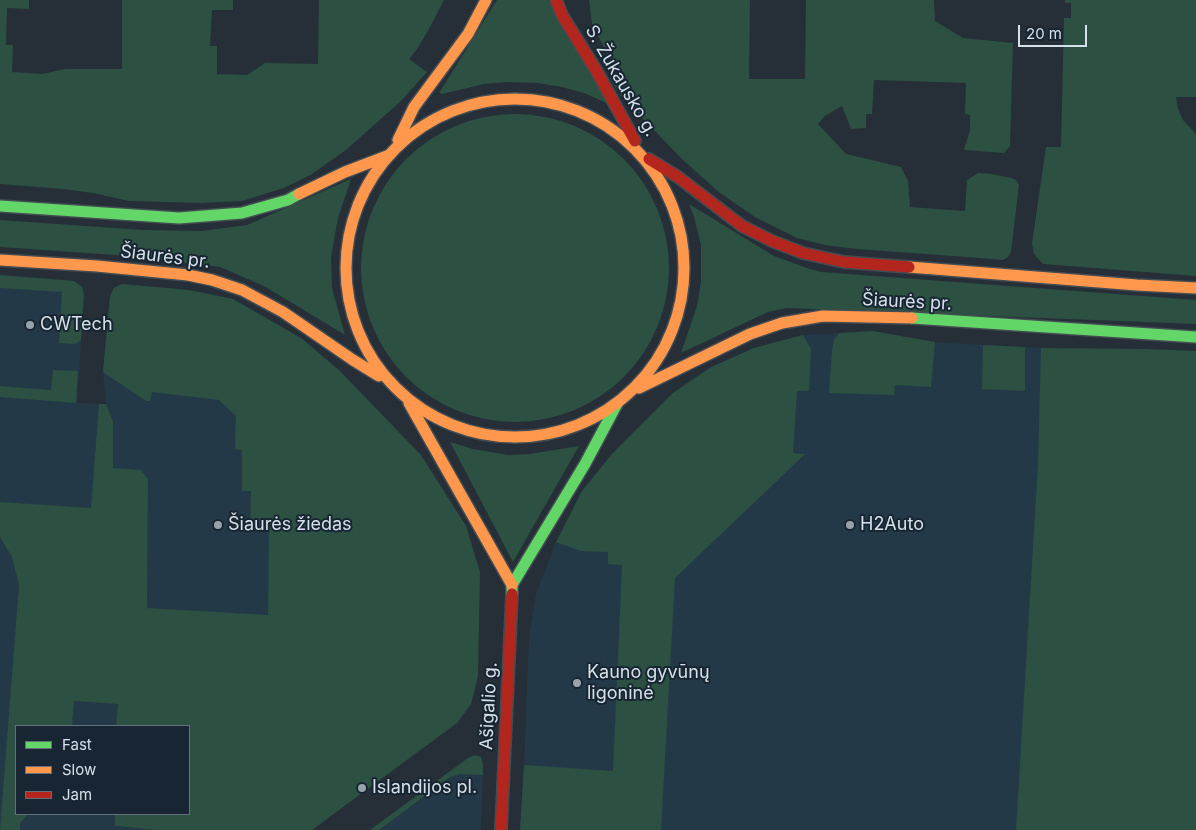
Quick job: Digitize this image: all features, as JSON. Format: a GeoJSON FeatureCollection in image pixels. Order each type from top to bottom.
{"type":"FeatureCollection","features":[{"type":"Feature","properties":{"kind":"main road"},"geometry":{"type":"LineString","coordinates":[[486,0],[468,34],[414,107],[395,146],[370,181],[356,209],[348,240],[346,271],[349,302],[358,332],[368,353],[387,381],[407,399],[434,417],[464,430],[495,436],[528,437],[559,432],[589,420],[617,404],[631,392]]}},
{"type":"Feature","properties":{"kind":"main road","name":"S. Žukausko g."},"geometry":{"type":"LineString","coordinates":[[556,0],[562,15],[661,182],[674,208],[681,235],[685,264],[683,292],[677,320],[666,346],[650,370],[631,392]]}},
{"type":"Feature","properties":{"kind":"main road"},"geometry":{"type":"LineString","coordinates":[[395,146],[424,123],[457,108],[493,99],[534,99],[571,108],[609,126],[644,155]]}},
{"type":"Feature","properties":{"kind":"main road","name":"Šiaurės pr."},"geometry":{"type":"LineString","coordinates":[[644,155],[678,177],[742,226],[772,241],[811,254],[844,262],[1196,288]]}},
{"type":"Feature","properties":{"kind":"main road"},"geometry":{"type":"LineString","coordinates":[[0,206],[179,218],[242,213],[288,200],[344,172],[387,156]]}},
{"type":"Feature","properties":{"kind":"main road","name":"Šiaurės pr."},"geometry":{"type":"LineString","coordinates":[[0,260],[97,266],[179,274],[212,280],[242,290],[282,312],[387,381]]}},
{"type":"Feature","properties":{"kind":"main road","name":"Šiaurės pr."},"geometry":{"type":"LineString","coordinates":[[631,392],[750,334],[782,323],[823,316],[898,317],[1196,337]]}},
{"type":"Feature","properties":{"kind":"main road"},"geometry":{"type":"LineString","coordinates":[[407,399],[512,585]]}},
{"type":"Feature","properties":{"kind":"main road","name":"Ašigalio g."},"geometry":{"type":"LineString","coordinates":[[500,830],[512,585],[585,464],[617,404]]}},
{"type":"Feature","properties":{"kind":"shaded area"},"geometry":{"type":"Polygon","coordinates":[[[0,275],[74,281],[82,287],[84,294],[77,403],[106,404],[103,372],[110,296],[114,288],[122,284],[189,290],[233,299],[288,637],[118,704],[116,725],[15,725],[15,815],[115,815],[115,826],[156,830],[0,830],[0,275]]]}},
{"type":"Feature","properties":{"kind":"shaded area"},"geometry":{"type":"Polygon","coordinates":[[[873,331],[929,342],[1061,349],[1122,830],[520,830],[529,637],[536,594],[556,542],[582,491],[612,454],[673,393],[754,348],[803,335],[873,331]]]}},
{"type":"Feature","properties":{"kind":"shaded area"},"geometry":{"type":"Polygon","coordinates":[[[475,755],[481,757],[483,765],[481,830],[370,830],[468,758],[475,755]]]}},
{"type":"Feature","properties":{"kind":"green space"},"geometry":{"type":"Polygon","coordinates":[[[0,0],[29,0],[29,9],[7,8],[6,45],[13,45],[12,72],[42,74],[65,69],[122,69],[122,0],[233,0],[233,10],[212,10],[210,46],[217,46],[217,74],[247,75],[265,63],[318,64],[319,0],[444,0],[429,29],[409,59],[427,72],[402,100],[346,150],[312,174],[284,188],[242,201],[201,203],[129,201],[63,189],[0,184],[0,0]]]}},
{"type":"Feature","properties":{"kind":"green space"},"geometry":{"type":"Polygon","coordinates":[[[497,0],[548,0],[609,104],[584,93],[537,83],[508,82],[484,84],[442,94],[439,93],[497,0]]]}},
{"type":"Feature","properties":{"kind":"green space"},"geometry":{"type":"Polygon","coordinates":[[[589,0],[750,0],[749,79],[805,79],[806,0],[934,0],[935,21],[963,38],[1013,43],[1010,146],[1004,153],[964,150],[970,130],[970,115],[965,114],[966,83],[874,80],[872,114],[866,114],[866,128],[851,129],[842,106],[825,116],[818,124],[846,154],[901,167],[908,181],[910,207],[965,211],[967,180],[978,173],[992,174],[1016,180],[1019,185],[1011,252],[1008,257],[1003,260],[825,245],[797,238],[755,217],[720,193],[683,160],[620,95],[610,78],[620,70],[610,59],[592,24],[589,0]]]}},
{"type":"Feature","properties":{"kind":"green space"},"geometry":{"type":"Polygon","coordinates":[[[1065,0],[1196,0],[1196,97],[1176,97],[1178,109],[1183,120],[1196,134],[1196,276],[1043,264],[1034,254],[1032,243],[1046,147],[1061,147],[1064,18],[1071,18],[1071,3],[1065,3],[1065,0]]]}},
{"type":"Feature","properties":{"kind":"green space"},"geometry":{"type":"Polygon","coordinates":[[[515,114],[545,117],[574,126],[600,140],[624,159],[643,183],[657,209],[666,238],[669,268],[666,298],[657,327],[643,353],[624,377],[600,396],[574,410],[545,419],[515,422],[485,419],[456,410],[430,396],[406,377],[387,353],[373,327],[364,298],[361,268],[364,238],[373,209],[387,183],[406,159],[430,140],[456,126],[485,117],[515,114]]]}},
{"type":"Feature","properties":{"kind":"green space"},"geometry":{"type":"Polygon","coordinates":[[[351,179],[338,218],[331,257],[332,288],[345,335],[264,286],[220,267],[130,256],[0,247],[0,220],[143,230],[202,231],[247,225],[351,179]]]}},
{"type":"Feature","properties":{"kind":"green space"},"geometry":{"type":"Polygon","coordinates":[[[689,204],[774,256],[821,272],[1196,300],[1196,324],[786,308],[768,312],[681,353],[697,306],[701,282],[701,245],[689,204]]]}},
{"type":"Feature","properties":{"kind":"green space"},"geometry":{"type":"Polygon","coordinates":[[[0,275],[74,281],[82,287],[84,294],[81,340],[73,344],[59,343],[62,292],[0,288],[0,275]]]}},
{"type":"Feature","properties":{"kind":"green space"},"geometry":{"type":"Polygon","coordinates":[[[122,284],[189,290],[233,299],[301,338],[339,370],[421,455],[466,526],[480,572],[478,676],[471,704],[457,723],[312,830],[156,830],[115,826],[115,815],[190,815],[190,725],[116,725],[118,704],[74,701],[72,725],[15,725],[15,815],[27,815],[20,823],[20,830],[0,830],[19,585],[12,557],[0,537],[0,502],[91,508],[99,404],[106,404],[113,422],[113,468],[141,470],[148,479],[147,608],[268,615],[269,527],[250,526],[251,491],[242,491],[242,450],[235,449],[236,416],[219,400],[152,392],[150,401],[146,401],[103,372],[110,296],[114,288],[122,284]]]}},
{"type":"Feature","properties":{"kind":"green space"},"geometry":{"type":"Polygon","coordinates":[[[873,331],[935,342],[931,387],[895,385],[894,395],[829,393],[834,340],[839,333],[873,331]]]}},
{"type":"Feature","properties":{"kind":"green space"},"geometry":{"type":"Polygon","coordinates":[[[803,335],[811,349],[809,391],[797,391],[793,453],[805,454],[675,578],[661,830],[520,830],[524,765],[613,771],[622,565],[608,564],[608,552],[581,551],[556,542],[582,491],[612,454],[673,393],[711,367],[754,348],[803,335]]]}},
{"type":"Feature","properties":{"kind":"green space"},"geometry":{"type":"Polygon","coordinates":[[[983,345],[1025,347],[1025,391],[982,389],[983,345]]]}},
{"type":"Feature","properties":{"kind":"green space"},"geometry":{"type":"Polygon","coordinates":[[[1041,348],[1196,351],[1196,830],[1016,830],[1038,464],[1041,348]]]}},
{"type":"Feature","properties":{"kind":"green space"},"geometry":{"type":"Polygon","coordinates":[[[53,370],[78,371],[76,403],[0,397],[0,386],[51,390],[53,370]]]}},
{"type":"Feature","properties":{"kind":"green space"},"geometry":{"type":"Polygon","coordinates":[[[450,442],[473,449],[508,455],[530,454],[579,446],[513,562],[450,442]]]}},
{"type":"Feature","properties":{"kind":"green space"},"geometry":{"type":"Polygon","coordinates":[[[475,755],[481,757],[483,775],[459,774],[450,777],[379,830],[370,830],[468,758],[475,755]]]}},
{"type":"Feature","properties":{"kind":"traffic: fast"},"geometry":{"type":"LineString","coordinates":[[0,206],[179,218],[242,213],[288,200],[299,194]]}},
{"type":"Feature","properties":{"kind":"traffic: fast"},"geometry":{"type":"LineString","coordinates":[[912,318],[1196,337]]}},
{"type":"Feature","properties":{"kind":"traffic: fast"},"geometry":{"type":"LineString","coordinates":[[512,594],[512,585],[585,464],[617,404]]}},
{"type":"Feature","properties":{"kind":"traffic: slow"},"geometry":{"type":"LineString","coordinates":[[398,140],[414,107],[468,34],[486,0]]}},
{"type":"Feature","properties":{"kind":"traffic: slow"},"geometry":{"type":"LineString","coordinates":[[498,99],[532,99],[580,111],[609,127],[635,148],[656,174],[672,203],[684,251],[684,268],[684,285],[672,333],[656,362],[635,388],[609,409],[580,425],[532,437],[498,437],[450,425],[435,417],[408,399],[384,375],[366,348],[358,333],[353,317],[346,285],[346,251],[358,203],[366,188],[384,161],[408,137],[435,119],[450,111],[466,106],[498,99]]}},
{"type":"Feature","properties":{"kind":"traffic: slow"},"geometry":{"type":"LineString","coordinates":[[299,194],[345,172],[387,156]]}},
{"type":"Feature","properties":{"kind":"traffic: slow"},"geometry":{"type":"LineString","coordinates":[[0,260],[97,266],[188,275],[212,280],[242,290],[283,312],[379,376]]}},
{"type":"Feature","properties":{"kind":"traffic: slow"},"geometry":{"type":"LineString","coordinates":[[909,267],[1196,288]]}},
{"type":"Feature","properties":{"kind":"traffic: slow"},"geometry":{"type":"LineString","coordinates":[[639,388],[750,334],[782,323],[823,316],[912,318]]}},
{"type":"Feature","properties":{"kind":"traffic: slow"},"geometry":{"type":"LineString","coordinates":[[409,403],[512,585]]}},
{"type":"Feature","properties":{"kind":"traffic: jam"},"geometry":{"type":"LineString","coordinates":[[556,0],[562,15],[597,72],[635,141]]}},
{"type":"Feature","properties":{"kind":"traffic: jam"},"geometry":{"type":"LineString","coordinates":[[649,159],[678,177],[742,226],[772,241],[803,253],[844,262],[909,267]]}},
{"type":"Feature","properties":{"kind":"traffic: jam"},"geometry":{"type":"LineString","coordinates":[[501,830],[512,594]]}},
{"type":"Feature","properties":{"kind":"place","name":"CWTech"},"geometry":{"type":"Point","coordinates":[30,325]}},
{"type":"Feature","properties":{"kind":"place","name":"Šiaurės žiedas"},"geometry":{"type":"Point","coordinates":[218,525]}},
{"type":"Feature","properties":{"kind":"place","name":"H2Auto"},"geometry":{"type":"Point","coordinates":[850,525]}},
{"type":"Feature","properties":{"kind":"place","name":"Kauno gyvūnų ligoninė"},"geometry":{"type":"Point","coordinates":[577,683]}},
{"type":"Feature","properties":{"kind":"place","name":"Islandijos pl."},"geometry":{"type":"Point","coordinates":[362,788]}}]}
